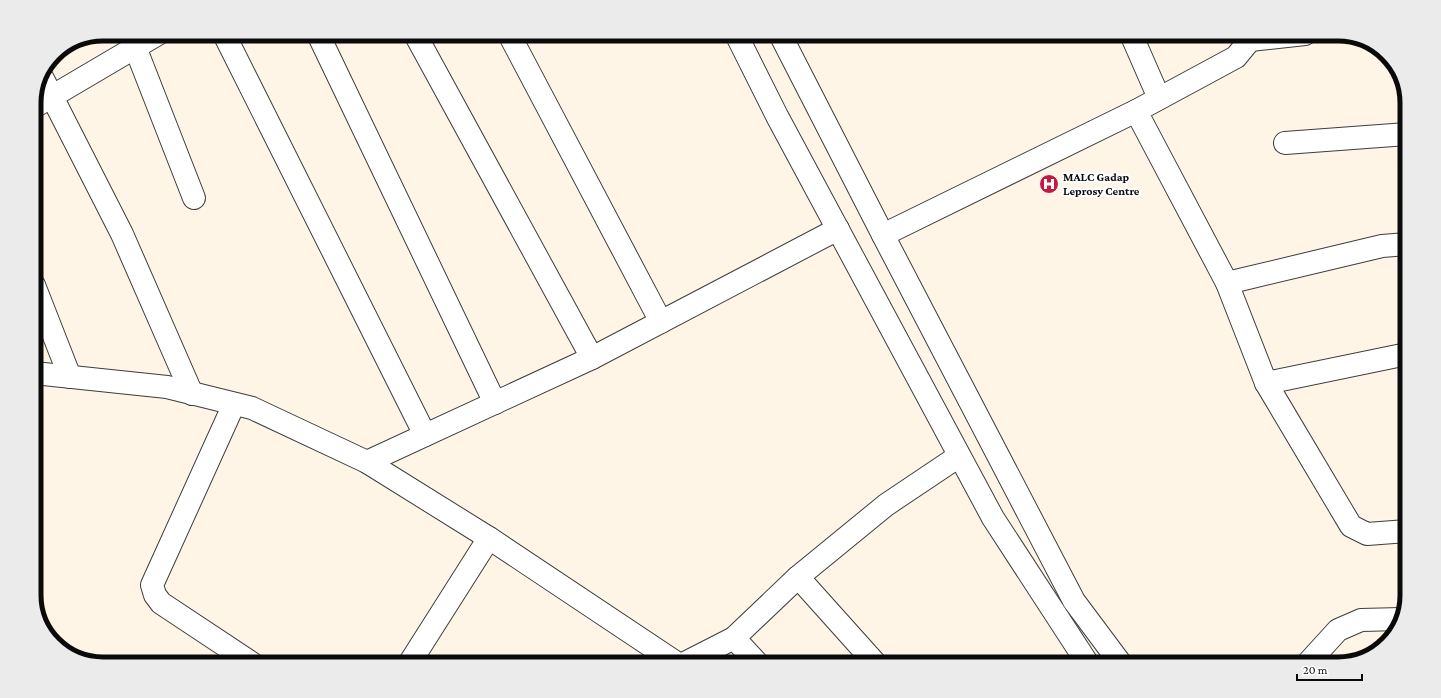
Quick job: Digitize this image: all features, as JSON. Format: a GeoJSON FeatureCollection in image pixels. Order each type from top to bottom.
{"type":"FeatureCollection","features":[{"type":"Feature","properties":{"kind":"street"},"geometry":{"type":"LineString","coordinates":[[131,41],[43,94],[122,234],[192,394]]}},
{"type":"Feature","properties":{"kind":"street"},"geometry":{"type":"LineString","coordinates":[[133,41],[194,198]]}},
{"type":"Feature","properties":{"kind":"street"},"geometry":{"type":"LineString","coordinates":[[228,41],[425,435]]}},
{"type":"Feature","properties":{"kind":"street"},"geometry":{"type":"LineString","coordinates":[[321,41],[496,403]]}},
{"type":"Feature","properties":{"kind":"street"},"geometry":{"type":"LineString","coordinates":[[419,41],[592,358]]}},
{"type":"Feature","properties":{"kind":"street"},"geometry":{"type":"LineString","coordinates":[[513,41],[661,322]]}},
{"type":"Feature","properties":{"kind":"street"},"geometry":{"type":"LineString","coordinates":[[740,41],[838,229],[993,518],[1083,657]]}},
{"type":"Feature","properties":{"kind":"street"},"geometry":{"type":"LineString","coordinates":[[784,41],[1074,601],[1116,657]]}},
{"type":"Feature","properties":{"kind":"street"},"geometry":{"type":"LineString","coordinates":[[1134,41],[1159,98]]}},
{"type":"Feature","properties":{"kind":"street"},"geometry":{"type":"LineString","coordinates":[[883,235],[1136,111],[1236,57],[1246,41]]}},
{"type":"Feature","properties":{"kind":"street"},"geometry":{"type":"LineString","coordinates":[[1136,111],[1227,284],[1266,383],[1350,526],[1367,534],[1400,532]]}},
{"type":"Feature","properties":{"kind":"street"},"geometry":{"type":"LineString","coordinates":[[1285,143],[1400,135]]}},
{"type":"Feature","properties":{"kind":"street"},"geometry":{"type":"LineString","coordinates":[[367,462],[592,358],[838,229]]}},
{"type":"Feature","properties":{"kind":"street"},"geometry":{"type":"LineString","coordinates":[[1227,284],[1382,246],[1400,245]]}},
{"type":"Feature","properties":{"kind":"street"},"geometry":{"type":"LineString","coordinates":[[41,303],[70,377]]}},
{"type":"Feature","properties":{"kind":"street"},"geometry":{"type":"LineString","coordinates":[[1266,383],[1400,355]]}},
{"type":"Feature","properties":{"kind":"street"},"geometry":{"type":"LineString","coordinates":[[41,375],[167,387],[252,408],[367,462],[489,538],[668,657]]}},
{"type":"Feature","properties":{"kind":"street"},"geometry":{"type":"LineString","coordinates":[[234,404],[152,585],[155,595],[161,603],[242,657]]}},
{"type":"Feature","properties":{"kind":"street"},"geometry":{"type":"LineString","coordinates":[[697,657],[734,638],[798,577],[886,505],[959,456]]}},
{"type":"Feature","properties":{"kind":"street"},"geometry":{"type":"LineString","coordinates":[[412,657],[489,538]]}},
{"type":"Feature","properties":{"kind":"street"},"geometry":{"type":"LineString","coordinates":[[798,577],[870,657]]}},
{"type":"Feature","properties":{"kind":"street"},"geometry":{"type":"LineString","coordinates":[[1313,657],[1338,630],[1361,620],[1395,619]]}},
{"type":"Feature","properties":{"kind":"street"},"geometry":{"type":"LineString","coordinates":[[734,638],[752,657]]}},
{"type":"Feature","properties":{"kind":"place","name":"MALC Gadap Leprosy Centre"},"geometry":{"type":"Point","coordinates":[1049,184]}}]}
